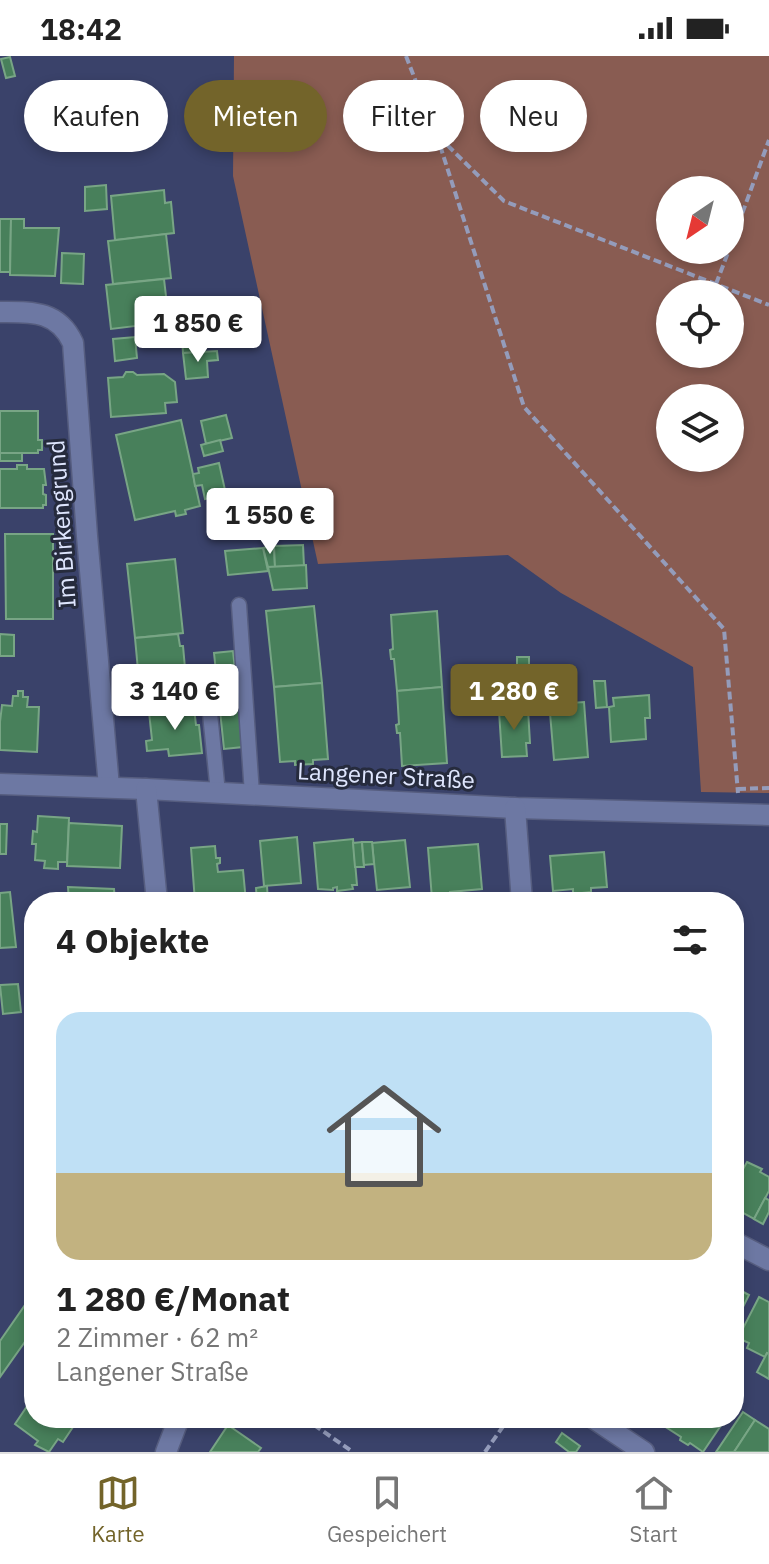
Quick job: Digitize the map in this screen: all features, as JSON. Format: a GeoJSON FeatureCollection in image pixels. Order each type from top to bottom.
{"type":"FeatureCollection","features":[{"type":"Feature","properties":{"kind":"street","name":"Im Birkengrund"},"geometry":{"type":"LineString","coordinates":[[0,312],[32,312],[50,318],[66,329],[73,343],[109,787]]}},
{"type":"Feature","properties":{"kind":"street","name":"Langener Straße"},"geometry":{"type":"LineString","coordinates":[[0,784],[515,808],[769,815]]}},
{"type":"Feature","properties":{"kind":"street"},"geometry":{"type":"LineString","coordinates":[[146,789],[156,892]]}},
{"type":"Feature","properties":{"kind":"street"},"geometry":{"type":"LineString","coordinates":[[515,808],[521,892]]}},
{"type":"Feature","properties":{"kind":"street"},"geometry":{"type":"LineString","coordinates":[[744,1247],[769,1260]]}},
{"type":"Feature","properties":{"kind":"street"},"geometry":{"type":"LineString","coordinates":[[166,1452],[175,1428]]}},
{"type":"Feature","properties":{"kind":"street"},"geometry":{"type":"LineString","coordinates":[[608,1428],[644,1452]]}},
{"type":"Feature","properties":{"kind":"lane"},"geometry":{"type":"LineString","coordinates":[[239,605],[252,794]]}},
{"type":"Feature","properties":{"kind":"lane"},"geometry":{"type":"LineString","coordinates":[[206,674],[218,793]]}},
{"type":"Feature","properties":{"kind":"path"},"geometry":{"type":"LineString","coordinates":[[406,56],[415,80]]}},
{"type":"Feature","properties":{"kind":"path"},"geometry":{"type":"LineString","coordinates":[[744,210],[769,140]]}},
{"type":"Feature","properties":{"kind":"path"},"geometry":{"type":"LineString","coordinates":[[442,152],[524,407],[724,629],[740,814]]}},
{"type":"Feature","properties":{"kind":"path"},"geometry":{"type":"LineString","coordinates":[[453,152],[504,201],[706,280]]}},
{"type":"Feature","properties":{"kind":"path"},"geometry":{"type":"LineString","coordinates":[[744,295],[769,305]]}},
{"type":"Feature","properties":{"kind":"path"},"geometry":{"type":"LineString","coordinates":[[738,789],[769,788]]}},
{"type":"Feature","properties":{"kind":"path"},"geometry":{"type":"LineString","coordinates":[[318,1428],[353,1452]]}},
{"type":"Feature","properties":{"kind":"path"},"geometry":{"type":"LineString","coordinates":[[485,1452],[502,1428]]}},
{"type":"Feature","properties":{"kind":"shaded area"},"geometry":{"type":"Polygon","coordinates":[[[234,56],[769,56],[769,793],[701,792],[693,667],[561,593],[508,555],[318,564],[233,176],[233,152],[327,152],[327,80],[234,80],[234,56]]]}},
{"type":"Feature","properties":{"kind":"building"},"geometry":{"type":"Polygon","coordinates":[[[10,57],[15,76],[6,78],[1,59],[10,57]]]}},
{"type":"Feature","properties":{"kind":"building"},"geometry":{"type":"Polygon","coordinates":[[[106,185],[107,209],[85,211],[85,187],[106,185]]]}},
{"type":"Feature","properties":{"kind":"building"},"geometry":{"type":"Polygon","coordinates":[[[164,190],[165,203],[171,202],[174,233],[115,240],[111,196],[164,190]]]}},
{"type":"Feature","properties":{"kind":"building"},"geometry":{"type":"Polygon","coordinates":[[[0,219],[11,219],[10,272],[0,272],[0,219]]]}},
{"type":"Feature","properties":{"kind":"building"},"geometry":{"type":"Polygon","coordinates":[[[11,219],[24,219],[24,228],[59,228],[55,276],[10,275],[11,219]]]}},
{"type":"Feature","properties":{"kind":"building"},"geometry":{"type":"Polygon","coordinates":[[[166,234],[171,278],[113,284],[108,241],[166,234]]]}},
{"type":"Feature","properties":{"kind":"building"},"geometry":{"type":"Polygon","coordinates":[[[62,253],[84,254],[83,284],[61,283],[62,253]]]}},
{"type":"Feature","properties":{"kind":"building"},"geometry":{"type":"Polygon","coordinates":[[[164,279],[169,322],[111,329],[106,285],[164,279]]]}},
{"type":"Feature","properties":{"kind":"building"},"geometry":{"type":"Polygon","coordinates":[[[202,319],[205,352],[183,353],[181,320],[202,319]]]}},
{"type":"Feature","properties":{"kind":"building"},"geometry":{"type":"Polygon","coordinates":[[[135,337],[137,358],[115,361],[113,339],[135,337]]]}},
{"type":"Feature","properties":{"kind":"building"},"geometry":{"type":"Polygon","coordinates":[[[217,351],[218,360],[207,361],[208,377],[186,379],[183,353],[217,351]]]}},
{"type":"Feature","properties":{"kind":"building"},"geometry":{"type":"Polygon","coordinates":[[[126,372],[137,375],[164,374],[175,382],[177,402],[165,403],[166,413],[111,417],[108,378],[123,377],[126,372]]]}},
{"type":"Feature","properties":{"kind":"building"},"geometry":{"type":"Polygon","coordinates":[[[0,411],[38,411],[38,440],[42,440],[42,450],[38,453],[0,453],[0,411]]]}},
{"type":"Feature","properties":{"kind":"building"},"geometry":{"type":"Polygon","coordinates":[[[226,415],[232,438],[206,444],[201,421],[226,415]]]}},
{"type":"Feature","properties":{"kind":"building"},"geometry":{"type":"Polygon","coordinates":[[[181,420],[200,506],[185,510],[186,514],[176,516],[175,511],[135,520],[116,435],[181,420]]]}},
{"type":"Feature","properties":{"kind":"building"},"geometry":{"type":"Polygon","coordinates":[[[220,440],[223,451],[204,456],[201,445],[220,440]]]}},
{"type":"Feature","properties":{"kind":"building"},"geometry":{"type":"Polygon","coordinates":[[[0,453],[22,453],[22,461],[0,461],[0,453]]]}},
{"type":"Feature","properties":{"kind":"building"},"geometry":{"type":"Polygon","coordinates":[[[219,463],[225,490],[209,494],[210,498],[205,499],[202,485],[195,486],[193,474],[199,473],[198,468],[219,463]]]}},
{"type":"Feature","properties":{"kind":"building"},"geometry":{"type":"Polygon","coordinates":[[[17,465],[27,465],[27,469],[44,469],[46,505],[43,508],[0,508],[0,469],[17,469],[17,465]]]}},
{"type":"Feature","properties":{"kind":"building"},"geometry":{"type":"Polygon","coordinates":[[[5,534],[53,534],[53,619],[6,619],[5,534]]]}},
{"type":"Feature","properties":{"kind":"building"},"geometry":{"type":"Polygon","coordinates":[[[274,545],[275,567],[268,567],[263,548],[274,545]]]}},
{"type":"Feature","properties":{"kind":"building"},"geometry":{"type":"Polygon","coordinates":[[[303,545],[304,566],[275,567],[274,546],[303,545]]]}},
{"type":"Feature","properties":{"kind":"building"},"geometry":{"type":"Polygon","coordinates":[[[263,548],[268,571],[228,575],[225,551],[263,548]]]}},
{"type":"Feature","properties":{"kind":"building"},"geometry":{"type":"Polygon","coordinates":[[[175,559],[183,633],[135,638],[127,564],[175,559]]]}},
{"type":"Feature","properties":{"kind":"building"},"geometry":{"type":"Polygon","coordinates":[[[306,565],[307,588],[273,590],[268,567],[306,565]]]}},
{"type":"Feature","properties":{"kind":"building"},"geometry":{"type":"Polygon","coordinates":[[[314,606],[322,683],[274,687],[266,611],[314,606]]]}},
{"type":"Feature","properties":{"kind":"building"},"geometry":{"type":"Polygon","coordinates":[[[437,611],[442,687],[397,691],[394,659],[391,659],[390,650],[393,649],[391,615],[437,611]]]}},
{"type":"Feature","properties":{"kind":"building"},"geometry":{"type":"Polygon","coordinates":[[[0,634],[14,635],[14,656],[0,656],[0,634]]]}},
{"type":"Feature","properties":{"kind":"building"},"geometry":{"type":"Polygon","coordinates":[[[178,634],[180,646],[183,646],[185,709],[142,713],[135,638],[178,634]]]}},
{"type":"Feature","properties":{"kind":"building"},"geometry":{"type":"Polygon","coordinates":[[[233,651],[243,747],[224,749],[214,653],[233,651]]]}},
{"type":"Feature","properties":{"kind":"building"},"geometry":{"type":"Polygon","coordinates":[[[517,657],[529,657],[529,672],[517,673],[517,657]]]}},
{"type":"Feature","properties":{"kind":"building"},"geometry":{"type":"Polygon","coordinates":[[[547,669],[549,699],[535,699],[534,670],[547,669]]]}},
{"type":"Feature","properties":{"kind":"building"},"geometry":{"type":"Polygon","coordinates":[[[594,681],[605,681],[607,707],[596,708],[594,681]]]}},
{"type":"Feature","properties":{"kind":"building"},"geometry":{"type":"Polygon","coordinates":[[[322,683],[328,759],[313,760],[313,764],[280,762],[274,687],[322,683]]]}},
{"type":"Feature","properties":{"kind":"building"},"geometry":{"type":"Polygon","coordinates":[[[442,687],[447,763],[402,766],[400,733],[397,733],[396,725],[399,724],[397,691],[442,687]]]}},
{"type":"Feature","properties":{"kind":"building"},"geometry":{"type":"Polygon","coordinates":[[[18,691],[23,691],[23,697],[28,697],[27,707],[39,707],[37,752],[0,750],[2,705],[12,706],[13,696],[18,696],[18,691]]]}},
{"type":"Feature","properties":{"kind":"building"},"geometry":{"type":"Polygon","coordinates":[[[649,695],[650,718],[645,718],[646,739],[611,742],[609,707],[614,706],[613,698],[649,695]]]}},
{"type":"Feature","properties":{"kind":"building"},"geometry":{"type":"Polygon","coordinates":[[[584,702],[588,757],[554,760],[550,713],[565,712],[565,708],[559,708],[558,704],[584,702]]]}},
{"type":"Feature","properties":{"kind":"building"},"geometry":{"type":"Polygon","coordinates":[[[194,708],[202,753],[169,756],[168,749],[147,751],[146,741],[152,740],[149,712],[194,708]]]}},
{"type":"Feature","properties":{"kind":"building"},"geometry":{"type":"Polygon","coordinates":[[[509,708],[509,711],[528,709],[530,743],[526,743],[527,756],[502,757],[499,711],[509,708]]]}},
{"type":"Feature","properties":{"kind":"building"},"geometry":{"type":"Polygon","coordinates":[[[38,816],[69,818],[67,862],[58,862],[58,869],[44,868],[45,861],[35,860],[36,844],[32,844],[38,816]]]}},
{"type":"Feature","properties":{"kind":"building"},"geometry":{"type":"Polygon","coordinates":[[[69,823],[122,826],[120,868],[67,866],[69,823]]]}},
{"type":"Feature","properties":{"kind":"building"},"geometry":{"type":"Polygon","coordinates":[[[0,824],[7,824],[6,854],[0,854],[0,824]]]}},
{"type":"Feature","properties":{"kind":"building"},"geometry":{"type":"Polygon","coordinates":[[[297,837],[301,883],[264,886],[260,841],[297,837]]]}},
{"type":"Feature","properties":{"kind":"building"},"geometry":{"type":"Polygon","coordinates":[[[353,839],[357,885],[352,885],[353,889],[337,891],[337,887],[333,890],[318,889],[314,843],[353,839]]]}},
{"type":"Feature","properties":{"kind":"building"},"geometry":{"type":"Polygon","coordinates":[[[405,840],[410,887],[377,890],[372,843],[405,840]]]}},
{"type":"Feature","properties":{"kind":"building"},"geometry":{"type":"Polygon","coordinates":[[[362,842],[364,867],[355,867],[353,843],[362,842]]]}},
{"type":"Feature","properties":{"kind":"building"},"geometry":{"type":"Polygon","coordinates":[[[362,842],[372,842],[374,864],[364,865],[362,842]]]}},
{"type":"Feature","properties":{"kind":"building"},"geometry":{"type":"Polygon","coordinates":[[[478,844],[482,889],[431,892],[428,848],[478,844]]]}},
{"type":"Feature","properties":{"kind":"building"},"geometry":{"type":"Polygon","coordinates":[[[215,846],[216,858],[220,858],[218,872],[243,870],[245,892],[194,892],[191,848],[215,846]]]}},
{"type":"Feature","properties":{"kind":"building"},"geometry":{"type":"Polygon","coordinates":[[[604,852],[607,887],[591,888],[591,892],[573,892],[573,889],[553,891],[550,856],[604,852]]]}},
{"type":"Feature","properties":{"kind":"building"},"geometry":{"type":"Polygon","coordinates":[[[267,886],[267,892],[256,892],[256,888],[267,886]]]}},
{"type":"Feature","properties":{"kind":"building"},"geometry":{"type":"Polygon","coordinates":[[[68,887],[114,889],[114,892],[68,892],[68,887]]]}},
{"type":"Feature","properties":{"kind":"building"},"geometry":{"type":"Polygon","coordinates":[[[10,892],[16,947],[0,948],[0,893],[10,892]]]}},
{"type":"Feature","properties":{"kind":"building"},"geometry":{"type":"Polygon","coordinates":[[[18,984],[21,1012],[3,1014],[0,985],[18,984]]]}},
{"type":"Feature","properties":{"kind":"building"},"geometry":{"type":"Polygon","coordinates":[[[747,1162],[762,1169],[760,1172],[769,1177],[769,1191],[754,1219],[744,1214],[744,1167],[747,1162]]]}},
{"type":"Feature","properties":{"kind":"building"},"geometry":{"type":"Polygon","coordinates":[[[765,1198],[769,1200],[769,1212],[763,1224],[754,1219],[765,1198]]]}},
{"type":"Feature","properties":{"kind":"building"},"geometry":{"type":"Polygon","coordinates":[[[759,1297],[769,1302],[769,1354],[765,1357],[747,1348],[749,1343],[744,1341],[744,1326],[759,1297]]]}},
{"type":"Feature","properties":{"kind":"building"},"geometry":{"type":"Polygon","coordinates":[[[24,1306],[24,1343],[0,1377],[0,1341],[24,1306]]]}},
{"type":"Feature","properties":{"kind":"building"},"geometry":{"type":"Polygon","coordinates":[[[769,1354],[769,1379],[757,1372],[769,1354]]]}},
{"type":"Feature","properties":{"kind":"building"},"geometry":{"type":"Polygon","coordinates":[[[24,1411],[24,1428],[72,1428],[63,1442],[58,1439],[49,1452],[35,1445],[38,1441],[15,1424],[24,1411]]]}},
{"type":"Feature","properties":{"kind":"building"},"geometry":{"type":"Polygon","coordinates":[[[744,1413],[755,1420],[734,1452],[716,1452],[732,1428],[744,1428],[744,1413]]]}},
{"type":"Feature","properties":{"kind":"building"},"geometry":{"type":"Polygon","coordinates":[[[755,1420],[769,1429],[769,1452],[734,1452],[755,1420]]]}},
{"type":"Feature","properties":{"kind":"building"},"geometry":{"type":"Polygon","coordinates":[[[226,1428],[232,1428],[261,1448],[258,1452],[210,1452],[226,1428]]]}},
{"type":"Feature","properties":{"kind":"building"},"geometry":{"type":"Polygon","coordinates":[[[667,1428],[719,1428],[703,1452],[680,1440],[681,1437],[667,1428]]]}},
{"type":"Feature","properties":{"kind":"building"},"geometry":{"type":"Polygon","coordinates":[[[562,1433],[580,1446],[576,1452],[569,1452],[556,1442],[562,1433]]]}}]}
